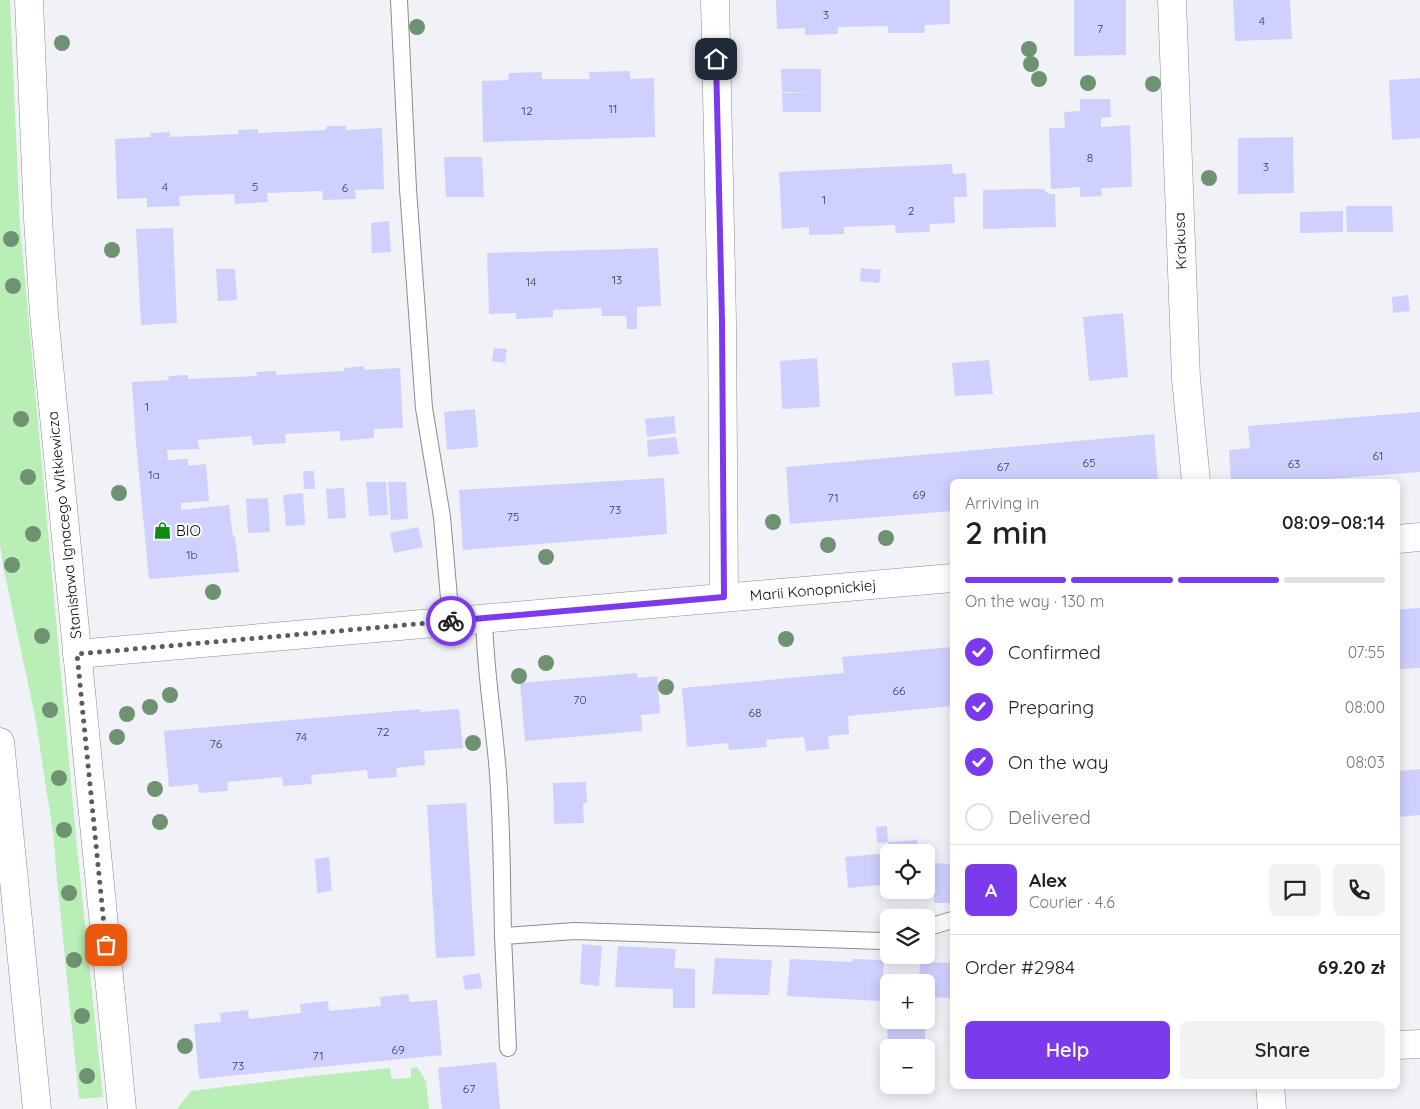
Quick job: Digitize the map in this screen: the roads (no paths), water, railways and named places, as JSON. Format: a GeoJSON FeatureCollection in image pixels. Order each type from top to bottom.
{"type":"FeatureCollection","features":[{"type":"Feature","properties":{"kind":"street","name":"Stanisława Ignacego Witkiewicza"},"geometry":{"type":"LineString","coordinates":[[28,0],[44,314],[122,1109]]}},
{"type":"Feature","properties":{"kind":"street"},"geometry":{"type":"LineString","coordinates":[[714,0],[722,312],[724,597]]}},
{"type":"Feature","properties":{"kind":"street","name":"Krakusa"},"geometry":{"type":"LineString","coordinates":[[1172,0],[1186,379],[1196,479]]}},
{"type":"Feature","properties":{"kind":"street"},"geometry":{"type":"LineString","coordinates":[[1400,540],[1420,537]]}},
{"type":"Feature","properties":{"kind":"street","name":"Marii Konopnickiej"},"geometry":{"type":"LineString","coordinates":[[77,654],[950,578]]}},
{"type":"Feature","properties":{"kind":"street"},"geometry":{"type":"LineString","coordinates":[[0,742],[5,840],[34,1102]]}},
{"type":"Feature","properties":{"kind":"street"},"geometry":{"type":"LineString","coordinates":[[1400,1045],[1420,1044]]}},
{"type":"Feature","properties":{"kind":"street"},"geometry":{"type":"LineString","coordinates":[[1270,1089],[1272,1109]]}},
{"type":"Feature","properties":{"kind":"lane"},"geometry":{"type":"LineString","coordinates":[[399,0],[408,189],[424,408],[442,517],[451,621]]}},
{"type":"Feature","properties":{"kind":"lane"},"geometry":{"type":"LineString","coordinates":[[484,618],[484,645],[498,777],[508,1048]]}},
{"type":"Feature","properties":{"kind":"lane"},"geometry":{"type":"LineString","coordinates":[[935,925],[950,921]]}},
{"type":"Feature","properties":{"kind":"lane"},"geometry":{"type":"LineString","coordinates":[[503,936],[575,931],[880,941]]}},
{"type":"Feature","properties":{"kind":"place","name":"BIO"},"geometry":{"type":"Point","coordinates":[162,530]}}]}
